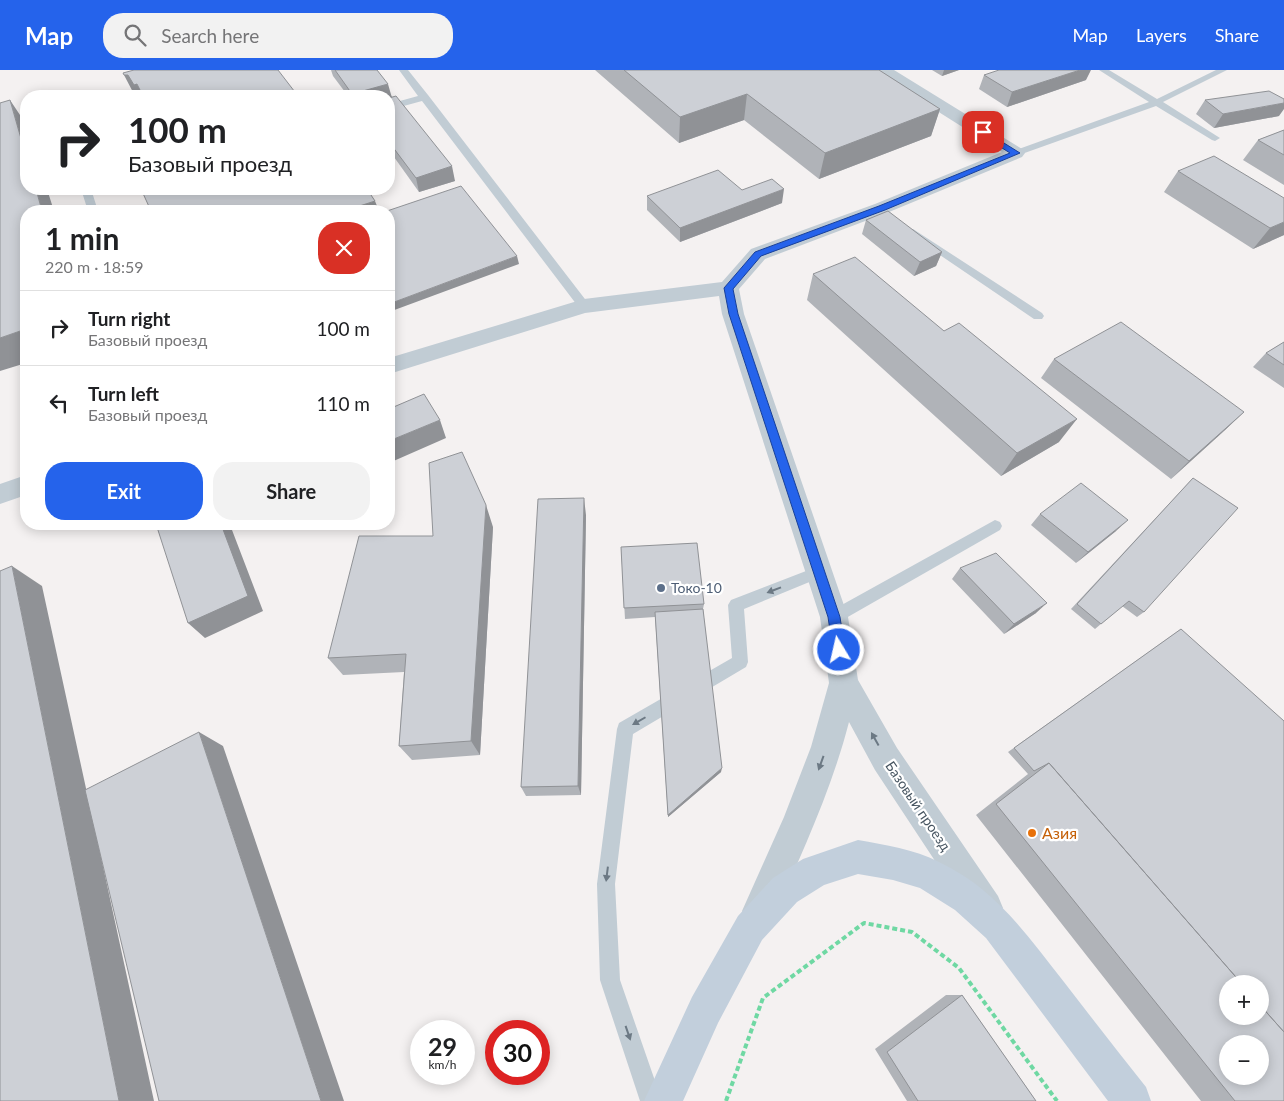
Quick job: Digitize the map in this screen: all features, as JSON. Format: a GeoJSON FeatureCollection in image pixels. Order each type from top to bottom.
{"type":"FeatureCollection","features":[{"type":"Feature","properties":{"kind":"street"},"geometry":{"type":"LineString","coordinates":[[883,70],[1016,153]]}},
{"type":"Feature","properties":{"kind":"street"},"geometry":{"type":"LineString","coordinates":[[395,364],[584,306],[728,288],[758,254],[886,211],[1016,153]]}},
{"type":"Feature","properties":{"kind":"street","name":"Базовый проезд"},"geometry":{"type":"LineString","coordinates":[[728,288],[733,314],[834,617],[844,683],[886,759],[998,926],[1132,1101]]}},
{"type":"Feature","properties":{"kind":"street"},"geometry":{"type":"LineString","coordinates":[[0,494],[20,487]]}},
{"type":"Feature","properties":{"kind":"street","name":"Базовый проезд"},"geometry":{"type":"LineString","coordinates":[[663,1101],[706,1010],[750,928],[798,824],[827,747],[844,683]]}},
{"type":"Feature","properties":{"kind":"street","name":"Базовый проезд"},"geometry":{"type":"LineString","coordinates":[[750,928],[785,890],[815,871],[858,857],[893,863],[928,874],[967,898],[998,926]]}},
{"type":"Feature","properties":{"kind":"lane"},"geometry":{"type":"LineString","coordinates":[[403,70],[584,306]]}},
{"type":"Feature","properties":{"kind":"lane"},"geometry":{"type":"LineString","coordinates":[[1103,70],[1157,102],[1180,119],[1215,138]]}},
{"type":"Feature","properties":{"kind":"lane"},"geometry":{"type":"LineString","coordinates":[[1016,153],[1157,102],[1223,70]]}},
{"type":"Feature","properties":{"kind":"lane"},"geometry":{"type":"LineString","coordinates":[[395,105],[425,97]]}},
{"type":"Feature","properties":{"kind":"lane"},"geometry":{"type":"LineString","coordinates":[[904,226],[1038,316]]}},
{"type":"Feature","properties":{"kind":"lane"},"geometry":{"type":"LineString","coordinates":[[834,617],[995,526]]}},
{"type":"Feature","properties":{"kind":"lane"},"geometry":{"type":"LineString","coordinates":[[651,1101],[610,980],[606,884],[625,729],[740,662],[736,604],[819,572]]}},
{"type":"Feature","properties":{"kind":"path"},"geometry":{"type":"LineString","coordinates":[[726,1101],[763,998],[864,923],[912,932],[959,968],[1056,1101]]}},
{"type":"Feature","properties":{"kind":"building"},"geometry":{"type":"Polygon","coordinates":[[[134,70],[278,70],[293,90],[140,90],[137,84],[134,85],[128,75],[123,73],[134,70]]]}},
{"type":"Feature","properties":{"kind":"building"},"geometry":{"type":"Polygon","coordinates":[[[335,70],[377,70],[388,84],[366,90],[349,90],[335,70]]]}},
{"type":"Feature","properties":{"kind":"building"},"geometry":{"type":"Polygon","coordinates":[[[624,70],[879,70],[940,109],[825,153],[747,94],[680,117],[624,70]]]}},
{"type":"Feature","properties":{"kind":"building"},"geometry":{"type":"Polygon","coordinates":[[[999,70],[1080,70],[1012,92],[984,75],[999,70]]]}},
{"type":"Feature","properties":{"kind":"building"},"geometry":{"type":"Polygon","coordinates":[[[1269,91],[1284,99],[1284,103],[1223,114],[1205,100],[1269,91]]]}},
{"type":"Feature","properties":{"kind":"building"},"geometry":{"type":"Polygon","coordinates":[[[395,96],[452,166],[416,178],[395,150],[395,96]]]}},
{"type":"Feature","properties":{"kind":"building"},"geometry":{"type":"Polygon","coordinates":[[[10,100],[20,135],[20,195],[38,195],[40,205],[20,205],[20,331],[0,338],[0,103],[10,100]]]}},
{"type":"Feature","properties":{"kind":"building"},"geometry":{"type":"Polygon","coordinates":[[[1284,130],[1284,155],[1258,140],[1284,130]]]}},
{"type":"Feature","properties":{"kind":"building"},"geometry":{"type":"Polygon","coordinates":[[[1214,156],[1284,198],[1284,222],[1270,228],[1178,171],[1214,156]]]}},
{"type":"Feature","properties":{"kind":"building"},"geometry":{"type":"Polygon","coordinates":[[[718,170],[742,190],[772,179],[784,189],[680,228],[647,196],[718,170]]]}},
{"type":"Feature","properties":{"kind":"building"},"geometry":{"type":"Polygon","coordinates":[[[461,186],[517,256],[395,302],[395,208],[461,186]]]}},
{"type":"Feature","properties":{"kind":"building"},"geometry":{"type":"Polygon","coordinates":[[[144,195],[371,195],[375,201],[363,205],[148,205],[144,195]]]}},
{"type":"Feature","properties":{"kind":"building"},"geometry":{"type":"Polygon","coordinates":[[[888,211],[942,252],[920,262],[866,220],[888,211]]]}},
{"type":"Feature","properties":{"kind":"building"},"geometry":{"type":"Polygon","coordinates":[[[855,257],[944,331],[959,323],[1077,419],[1017,453],[813,274],[855,257]]]}},
{"type":"Feature","properties":{"kind":"building"},"geometry":{"type":"Polygon","coordinates":[[[1121,322],[1244,412],[1189,461],[1054,359],[1121,322]]]}},
{"type":"Feature","properties":{"kind":"building"},"geometry":{"type":"Polygon","coordinates":[[[1284,342],[1284,365],[1266,353],[1284,342]]]}},
{"type":"Feature","properties":{"kind":"building"},"geometry":{"type":"Polygon","coordinates":[[[424,394],[440,420],[395,439],[395,406],[424,394]]]}},
{"type":"Feature","properties":{"kind":"building"},"geometry":{"type":"Polygon","coordinates":[[[462,452],[486,505],[471,741],[399,746],[406,654],[328,658],[359,536],[433,536],[429,463],[462,452]]]}},
{"type":"Feature","properties":{"kind":"building"},"geometry":{"type":"Polygon","coordinates":[[[1193,478],[1238,508],[1144,612],[1129,601],[1101,624],[1077,604],[1193,478]]]}},
{"type":"Feature","properties":{"kind":"building"},"geometry":{"type":"Polygon","coordinates":[[[1081,483],[1128,520],[1088,552],[1040,514],[1081,483]]]}},
{"type":"Feature","properties":{"kind":"building"},"geometry":{"type":"Polygon","coordinates":[[[584,498],[578,786],[521,787],[538,499],[584,498]]]}},
{"type":"Feature","properties":{"kind":"building"},"geometry":{"type":"Polygon","coordinates":[[[158,530],[223,530],[248,596],[188,623],[158,530]]]}},
{"type":"Feature","properties":{"kind":"building"},"geometry":{"type":"Polygon","coordinates":[[[697,543],[704,604],[624,608],[621,547],[697,543]]]}},
{"type":"Feature","properties":{"kind":"building"},"geometry":{"type":"Polygon","coordinates":[[[996,553],[1047,603],[1014,624],[960,568],[996,553]]]}},
{"type":"Feature","properties":{"kind":"building"},"geometry":{"type":"Polygon","coordinates":[[[12,566],[119,1101],[0,1101],[0,571],[12,566]]]}},
{"type":"Feature","properties":{"kind":"building"},"geometry":{"type":"Polygon","coordinates":[[[703,609],[722,768],[668,815],[655,612],[703,609]]]}},
{"type":"Feature","properties":{"kind":"building"},"geometry":{"type":"Polygon","coordinates":[[[1181,629],[1284,721],[1284,1032],[1269,1015],[1269,975],[1234,975],[1049,763],[1034,771],[1014,748],[1181,629]]]}},
{"type":"Feature","properties":{"kind":"building"},"geometry":{"type":"Polygon","coordinates":[[[199,732],[321,1101],[159,1101],[85,790],[199,732]]]}},
{"type":"Feature","properties":{"kind":"building"},"geometry":{"type":"Polygon","coordinates":[[[1049,763],[1234,975],[1219,975],[1219,1025],[1269,1025],[1269,1015],[1284,1032],[1284,1101],[1235,1101],[1222,1085],[1269,1085],[1269,1035],[1219,1035],[1219,1081],[996,804],[1049,763]]]}},
{"type":"Feature","properties":{"kind":"building"},"geometry":{"type":"Polygon","coordinates":[[[962,995],[1036,1101],[918,1101],[887,1052],[962,995]]]}},
{"type":"Feature","properties":{"kind":"place","name":"Токо-10"},"geometry":{"type":"Point","coordinates":[661,588]}},
{"type":"Feature","properties":{"kind":"place","name":"Азия"},"geometry":{"type":"Point","coordinates":[1032,833]}},
{"type":"Feature","properties":{"kind":"route"},"geometry":{"type":"LineString","coordinates":[[839,650],[834,617],[733,314],[728,288],[758,254],[882,208],[1016,153],[983,132]]}}]}
